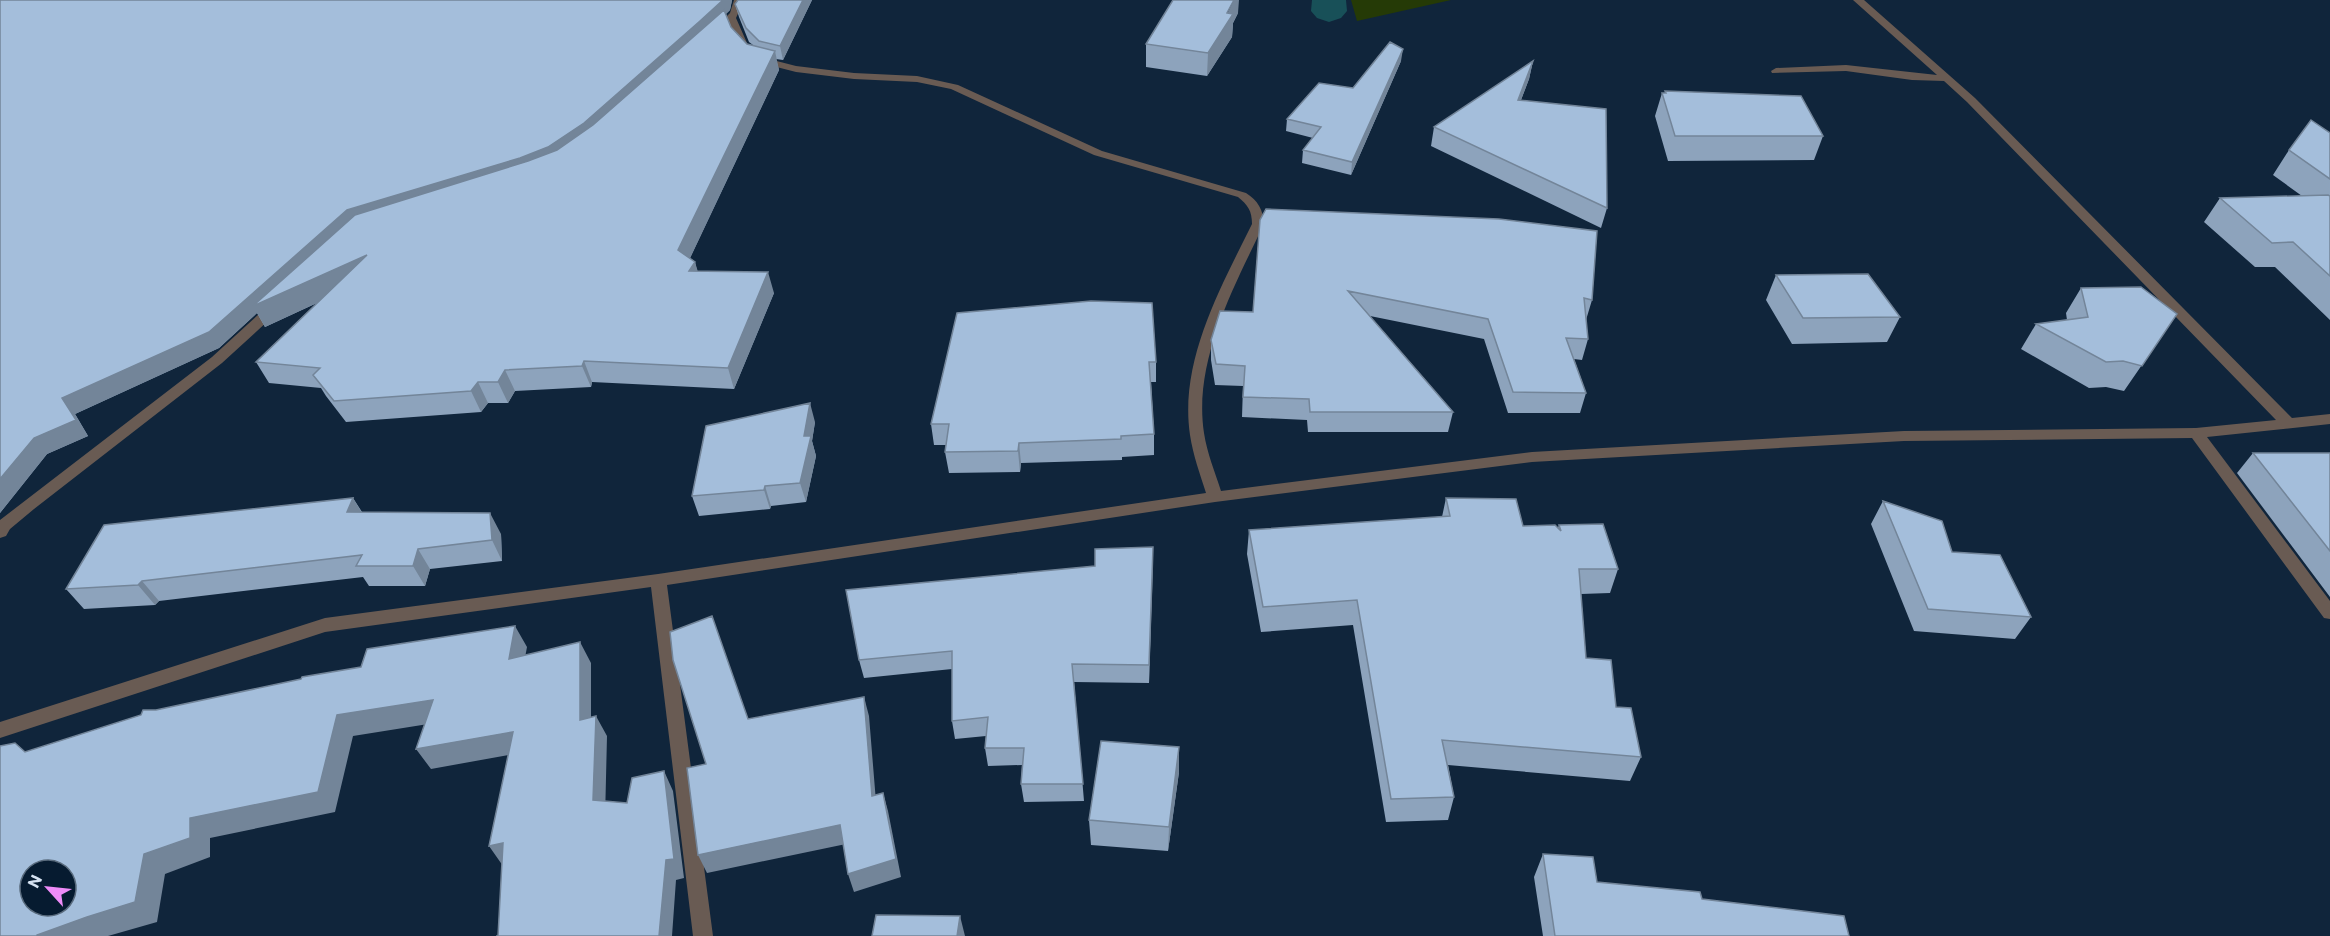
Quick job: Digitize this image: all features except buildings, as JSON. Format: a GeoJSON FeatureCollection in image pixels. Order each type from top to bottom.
{"type":"FeatureCollection","features":[{"type":"Feature","properties":{"kind":"street"},"geometry":{"type":"LineString","coordinates":[[700,47],[732,17],[739,7],[739,0]]}},
{"type":"Feature","properties":{"kind":"street"},"geometry":{"type":"LineString","coordinates":[[1858,0],[1971,100],[2289,423]]}},
{"type":"Feature","properties":{"kind":"street"},"geometry":{"type":"LineString","coordinates":[[732,17],[742,44],[757,59],[796,69],[854,76],[917,79],[954,87],[983,98],[1098,153],[1242,195],[1252,202],[1258,209],[1258,224],[1220,304],[1205,343],[1198,395],[1196,427],[1215,497]]}},
{"type":"Feature","properties":{"kind":"street"},"geometry":{"type":"LineString","coordinates":[[1776,71],[1813,67],[1856,69],[1930,79],[1946,78]]}},
{"type":"Feature","properties":{"kind":"street"},"geometry":{"type":"LineString","coordinates":[[0,532],[4,525],[29,505],[217,360],[285,298]]}},
{"type":"Feature","properties":{"kind":"street"},"geometry":{"type":"LineString","coordinates":[[0,730],[325,625],[658,580],[1215,497],[1532,457],[1904,436],[2196,433],[2330,419]]}},
{"type":"Feature","properties":{"kind":"street"},"geometry":{"type":"LineString","coordinates":[[2196,433],[2330,613]]}},
{"type":"Feature","properties":{"kind":"street"},"geometry":{"type":"LineString","coordinates":[[658,580],[703,936]]}},
{"type":"Feature","properties":{"kind":"green space"},"geometry":{"type":"Polygon","coordinates":[[[1351,0],[1451,0],[1357,21],[1351,0]]]}},
{"type":"Feature","properties":{"kind":"waterway"},"geometry":{"type":"LineString","coordinates":[[1329,0],[1329,11]]}}]}
